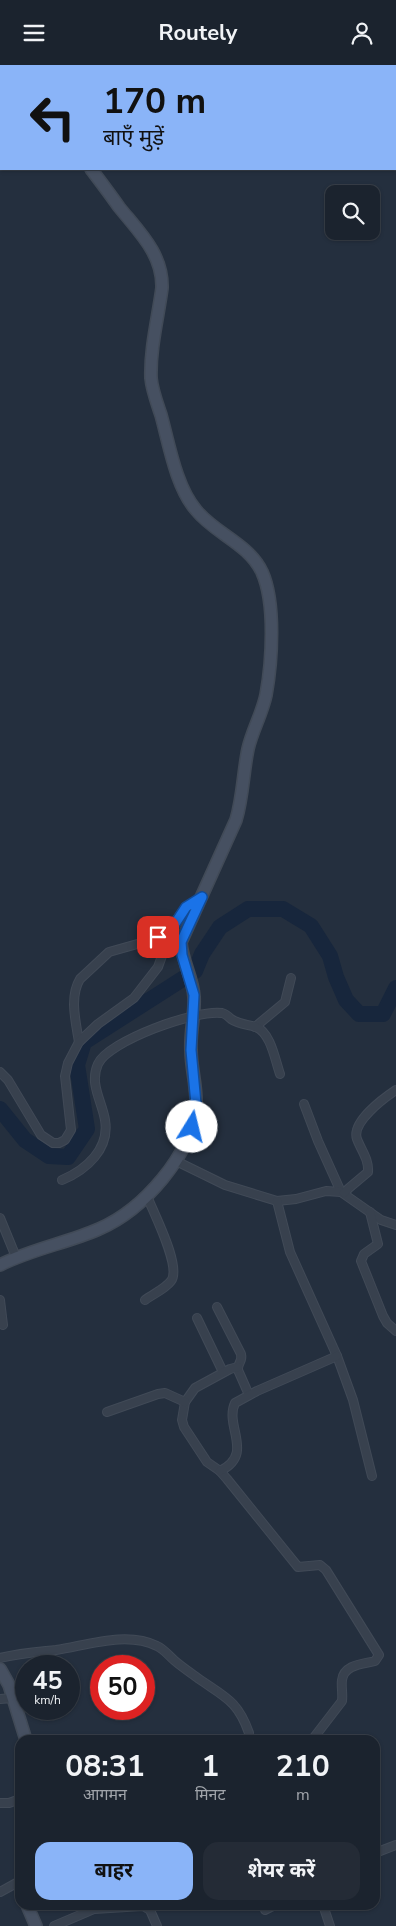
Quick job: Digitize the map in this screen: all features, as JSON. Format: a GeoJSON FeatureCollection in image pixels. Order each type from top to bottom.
{"type":"FeatureCollection","features":[{"type":"Feature","properties":{"kind":"main road"},"geometry":{"type":"LineString","coordinates":[[0,1265],[16,1257],[100,1229],[123,1215],[146,1196],[169,1172],[192,1127],[195,1115],[195,1088],[191,1050],[194,995],[182,955],[181,942],[236,820],[241,803],[249,746],[266,696],[271,630],[269,600],[262,571],[248,552],[196,511],[188,498],[176,469],[152,380],[152,359],[162,288],[160,265],[146,239],[92,170]]}},
{"type":"Feature","properties":{"kind":"main road"},"geometry":{"type":"LineString","coordinates":[[0,1669],[13,1698],[24,1735]]}},
{"type":"Feature","properties":{"kind":"main road"},"geometry":{"type":"LineString","coordinates":[[29,1910],[36,1926]]}},
{"type":"Feature","properties":{"kind":"street"},"geometry":{"type":"LineString","coordinates":[[0,1072],[11,1085],[41,1135],[53,1143],[65,1140],[71,1130],[65,1076],[68,1063],[79,1042],[98,1024],[134,998],[158,967],[169,933],[186,907],[202,897]]}},
{"type":"Feature","properties":{"kind":"street"},"geometry":{"type":"LineString","coordinates":[[79,1042],[74,1001],[80,979],[110,952],[169,933]]}},
{"type":"Feature","properties":{"kind":"street"},"geometry":{"type":"LineString","coordinates":[[255,1027],[285,1002],[291,978]]}},
{"type":"Feature","properties":{"kind":"street"},"geometry":{"type":"LineString","coordinates":[[62,1180],[76,1174],[88,1165],[102,1145],[106,1131],[105,1119],[98,1099],[95,1074],[98,1064],[103,1057],[127,1040],[193,1015],[221,1013],[242,1025],[255,1027],[264,1033],[280,1073]]}},
{"type":"Feature","properties":{"kind":"street"},"geometry":{"type":"LineString","coordinates":[[343,1193],[368,1172],[367,1160],[356,1137],[356,1131],[361,1121],[385,1097],[396,1090]]}},
{"type":"Feature","properties":{"kind":"street"},"geometry":{"type":"LineString","coordinates":[[304,1104],[318,1141],[343,1193]]}},
{"type":"Feature","properties":{"kind":"street"},"geometry":{"type":"LineString","coordinates":[[176,1161],[225,1185],[277,1201],[296,1199],[326,1191],[343,1193],[380,1220],[396,1225]]}},
{"type":"Feature","properties":{"kind":"street"},"geometry":{"type":"LineString","coordinates":[[145,1299],[170,1283],[173,1275],[164,1234],[146,1196]]}},
{"type":"Feature","properties":{"kind":"street"},"geometry":{"type":"LineString","coordinates":[[277,1201],[290,1252],[338,1356],[356,1409],[372,1476]]}},
{"type":"Feature","properties":{"kind":"street"},"geometry":{"type":"LineString","coordinates":[[370,1212],[378,1244],[364,1254],[361,1261],[383,1316],[387,1323],[396,1331]]}},
{"type":"Feature","properties":{"kind":"street"},"geometry":{"type":"LineString","coordinates":[[0,1218],[16,1257]]}},
{"type":"Feature","properties":{"kind":"street"},"geometry":{"type":"LineString","coordinates":[[0,1300],[4,1325]]}},
{"type":"Feature","properties":{"kind":"street"},"geometry":{"type":"LineString","coordinates":[[217,1307],[241,1354],[242,1360],[238,1367],[223,1372],[195,1388],[185,1402],[182,1420],[184,1427],[207,1462],[220,1471],[298,1567],[320,1565],[326,1570],[379,1652],[378,1659],[352,1667],[343,1676],[342,1701],[316,1735]]}},
{"type":"Feature","properties":{"kind":"street"},"geometry":{"type":"LineString","coordinates":[[198,1318],[223,1372]]}},
{"type":"Feature","properties":{"kind":"street"},"geometry":{"type":"LineString","coordinates":[[220,1471],[231,1464],[236,1457],[238,1441],[233,1411],[234,1406],[241,1399],[338,1356]]}},
{"type":"Feature","properties":{"kind":"street"},"geometry":{"type":"LineString","coordinates":[[238,1367],[249,1395]]}},
{"type":"Feature","properties":{"kind":"street"},"geometry":{"type":"LineString","coordinates":[[107,1413],[165,1393],[185,1402]]}},
{"type":"Feature","properties":{"kind":"street"},"geometry":{"type":"LineString","coordinates":[[0,1658],[21,1652],[55,1650],[112,1641],[133,1639],[145,1641],[159,1647],[198,1679],[228,1698],[241,1714],[248,1733]]}},
{"type":"Feature","properties":{"kind":"street"},"geometry":{"type":"LineString","coordinates":[[0,1699],[13,1698]]}},
{"type":"Feature","properties":{"kind":"street"},"geometry":{"type":"LineString","coordinates":[[0,1803],[15,1801]]}},
{"type":"Feature","properties":{"kind":"street"},"geometry":{"type":"LineString","coordinates":[[380,1851],[396,1845]]}},
{"type":"Feature","properties":{"kind":"street"},"geometry":{"type":"LineString","coordinates":[[0,1892],[15,1884]]}},
{"type":"Feature","properties":{"kind":"street"},"geometry":{"type":"LineString","coordinates":[[54,1926],[92,1910]]}},
{"type":"Feature","properties":{"kind":"street"},"geometry":{"type":"LineString","coordinates":[[150,1910],[156,1926]]}},
{"type":"Feature","properties":{"kind":"street"},"geometry":{"type":"LineString","coordinates":[[325,1910],[330,1926]]}},
{"type":"Feature","properties":{"kind":"waterway"},"geometry":{"type":"LineString","coordinates":[[0,1109],[25,1140],[49,1156],[68,1157],[87,1129],[77,1065],[84,1042],[195,971],[202,954],[220,927],[248,909],[283,909],[311,926],[330,956],[336,977],[346,1000],[359,1014],[383,1014],[396,988]]}},
{"type":"Feature","properties":{"kind":"route"},"geometry":{"type":"LineString","coordinates":[[158,937],[169,933],[186,907],[192,901],[202,897],[181,942],[182,955],[194,995],[191,1050],[196,1104],[192,1127]]}}]}
